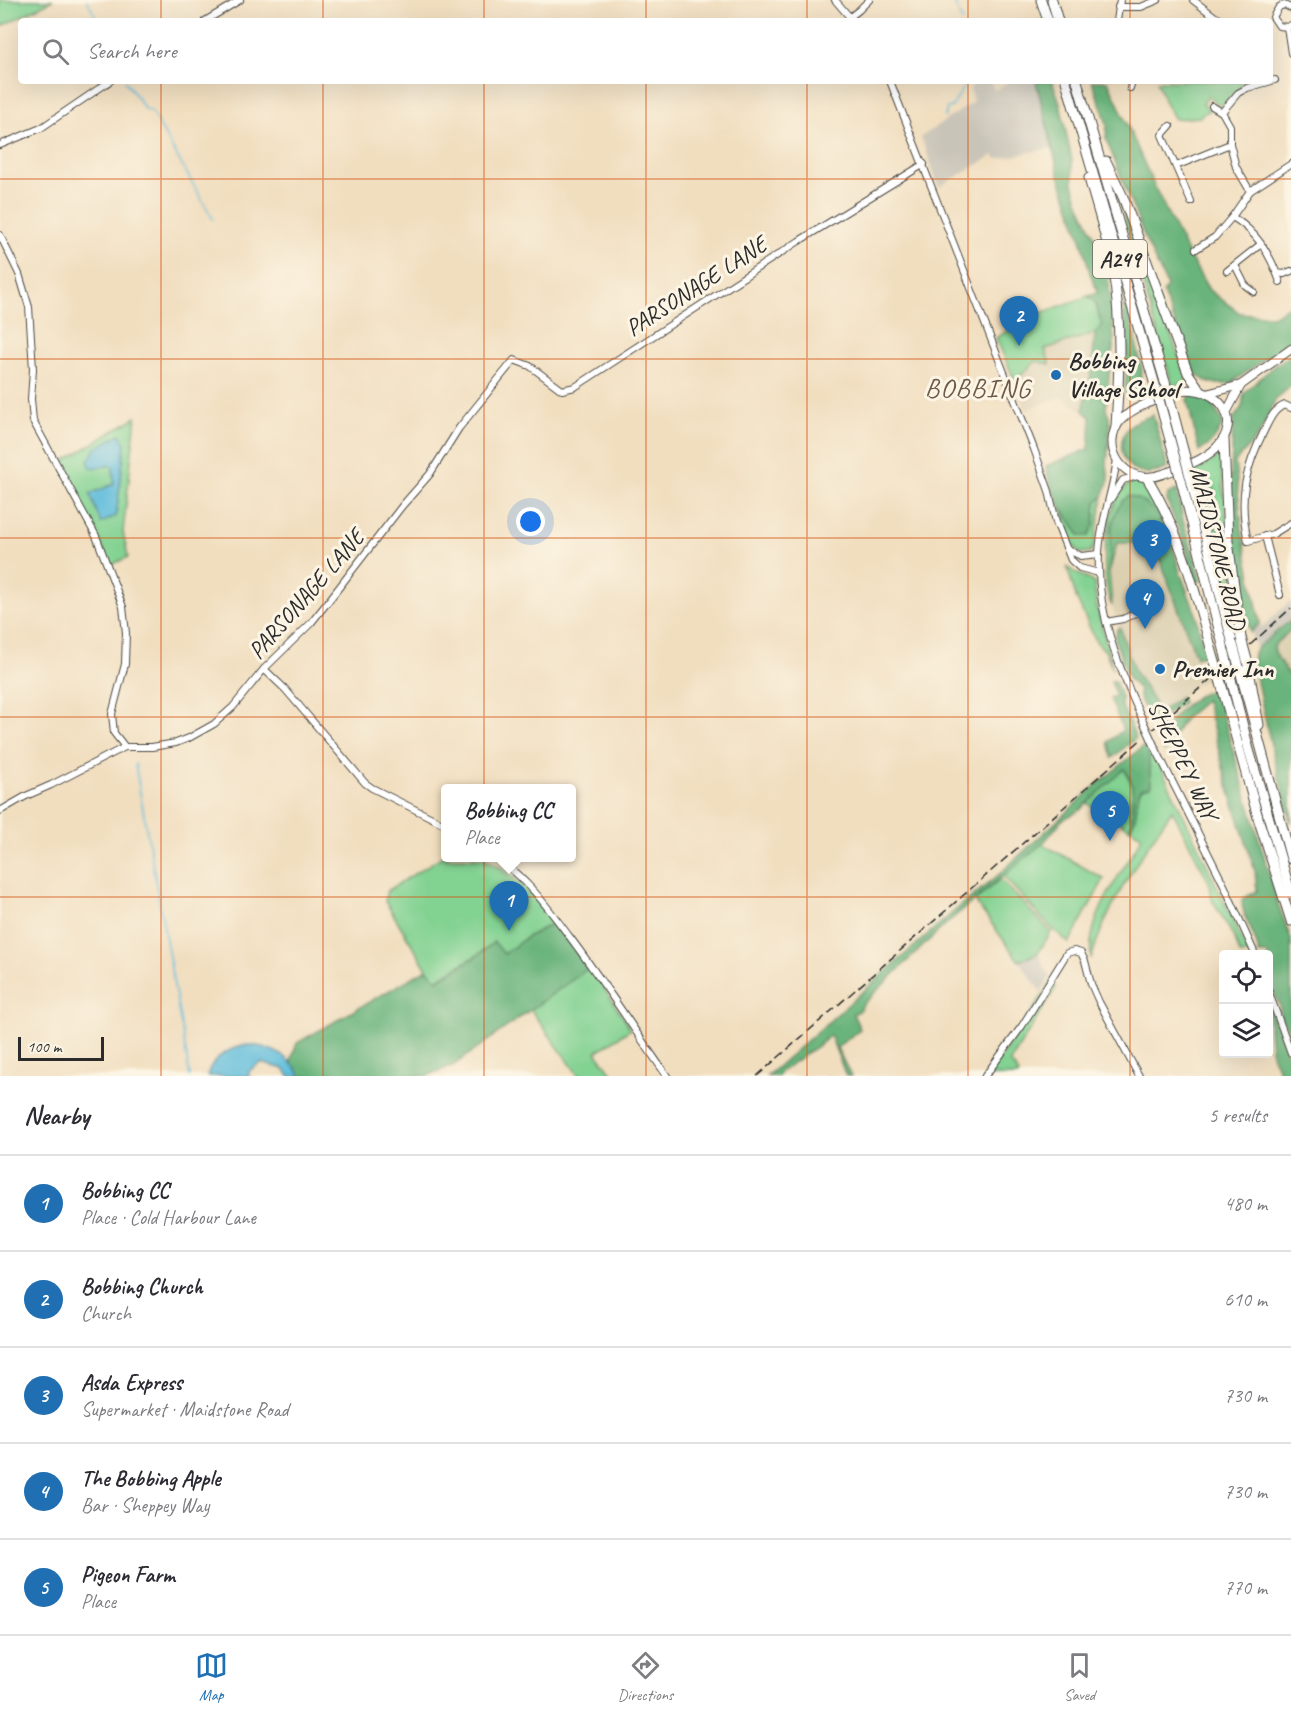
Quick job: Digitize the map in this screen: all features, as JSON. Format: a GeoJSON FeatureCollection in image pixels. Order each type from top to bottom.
{"type":"FeatureCollection","features":[{"type":"Feature","properties":{"kind":"highway"},"geometry":{"type":"LineString","coordinates":[[1041,0],[1047,18]]}},
{"type":"Feature","properties":{"kind":"highway"},"geometry":{"type":"LineString","coordinates":[[1052,0],[1057,18]]}},
{"type":"Feature","properties":{"kind":"highway","name":"A249"},"geometry":{"type":"LineString","coordinates":[[1067,84],[1160,383]]}},
{"type":"Feature","properties":{"kind":"highway","name":"A249"},"geometry":{"type":"LineString","coordinates":[[1078,84],[1094,134],[1160,383]]}},
{"type":"Feature","properties":{"kind":"highway"},"geometry":{"type":"LineString","coordinates":[[1081,133],[1083,158],[1114,280],[1120,349],[1116,427]]}},
{"type":"Feature","properties":{"kind":"highway"},"geometry":{"type":"LineString","coordinates":[[1094,134],[1123,197],[1188,373],[1200,390]]}},
{"type":"Feature","properties":{"kind":"highway","name":"MAIDSTONE ROAD"},"geometry":{"type":"LineString","coordinates":[[1160,383],[1186,478],[1237,642],[1239,667],[1291,859]]}},
{"type":"Feature","properties":{"kind":"highway"},"geometry":{"type":"LineString","coordinates":[[1224,439],[1228,541],[1237,642],[1246,660],[1260,732],[1260,749]]}},
{"type":"Feature","properties":{"kind":"highway"},"geometry":{"type":"LineString","coordinates":[[1147,478],[1172,525],[1215,662],[1258,821],[1291,921]]}},
{"type":"Feature","properties":{"kind":"highway","name":"MAIDSTONE ROAD"},"geometry":{"type":"LineString","coordinates":[[1186,478],[1230,675],[1249,750],[1291,894]]}},
{"type":"Feature","properties":{"kind":"main road"},"geometry":{"type":"LineString","coordinates":[[1210,393],[1241,385],[1291,349]]}},
{"type":"Feature","properties":{"kind":"main road"},"geometry":{"type":"LineString","coordinates":[[1226,413],[1241,385]]}},
{"type":"Feature","properties":{"kind":"main road"},"geometry":{"type":"LineString","coordinates":[[1183,390],[1200,390],[1210,393],[1223,406],[1228,425],[1224,439],[1208,455],[1162,475],[1147,478],[1134,477],[1124,470],[1117,458],[1113,442],[1116,427],[1122,418],[1144,405],[1183,390]]}},
{"type":"Feature","properties":{"kind":"street"},"geometry":{"type":"LineString","coordinates":[[210,18],[240,0]]}},
{"type":"Feature","properties":{"kind":"street"},"geometry":{"type":"LineString","coordinates":[[835,0],[850,18]]}},
{"type":"Feature","properties":{"kind":"street"},"geometry":{"type":"LineString","coordinates":[[852,18],[869,0]]}},
{"type":"Feature","properties":{"kind":"street"},"geometry":{"type":"LineString","coordinates":[[1117,18],[1120,0]]}},
{"type":"Feature","properties":{"kind":"street"},"geometry":{"type":"LineString","coordinates":[[1118,8],[1141,8],[1158,0]]}},
{"type":"Feature","properties":{"kind":"street"},"geometry":{"type":"LineString","coordinates":[[1193,0],[1212,18]]}},
{"type":"Feature","properties":{"kind":"street"},"geometry":{"type":"LineString","coordinates":[[1273,18],[1281,3],[1291,8]]}},
{"type":"Feature","properties":{"kind":"street"},"geometry":{"type":"LineString","coordinates":[[1273,22],[1279,26],[1289,26],[1291,53]]}},
{"type":"Feature","properties":{"kind":"street"},"geometry":{"type":"LineString","coordinates":[[0,145],[41,128],[106,84]]}},
{"type":"Feature","properties":{"kind":"street"},"geometry":{"type":"LineString","coordinates":[[891,84],[1034,449],[1067,550],[1080,568],[1099,573]]}},
{"type":"Feature","properties":{"kind":"street"},"geometry":{"type":"LineString","coordinates":[[1222,112],[1249,84]]}},
{"type":"Feature","properties":{"kind":"street"},"geometry":{"type":"LineString","coordinates":[[1212,106],[1222,112],[1230,126],[1232,136],[1230,144],[1236,167],[1250,190]]}},
{"type":"Feature","properties":{"kind":"street"},"geometry":{"type":"LineString","coordinates":[[1154,135],[1162,135],[1170,126]]}},
{"type":"Feature","properties":{"kind":"street"},"geometry":{"type":"LineString","coordinates":[[1162,135],[1191,202]]}},
{"type":"Feature","properties":{"kind":"street"},"geometry":{"type":"LineString","coordinates":[[1176,166],[1230,144]]}},
{"type":"Feature","properties":{"kind":"street","name":"PARSONAGE LANE"},"geometry":{"type":"LineString","coordinates":[[125,747],[152,747],[176,743],[214,723],[226,712],[327,603],[402,506],[430,474],[459,428],[514,360],[530,366],[562,390],[575,387],[799,241],[924,164]]}},
{"type":"Feature","properties":{"kind":"street"},"geometry":{"type":"LineString","coordinates":[[1196,249],[1215,237],[1250,190],[1291,164]]}},
{"type":"Feature","properties":{"kind":"street"},"geometry":{"type":"LineString","coordinates":[[1232,217],[1251,230],[1269,254],[1280,282]]}},
{"type":"Feature","properties":{"kind":"street"},"geometry":{"type":"LineString","coordinates":[[0,235],[19,274],[29,307],[33,369],[31,399],[33,421],[96,536],[123,607],[126,633],[125,664],[112,714],[114,733],[125,747],[0,811]]}},
{"type":"Feature","properties":{"kind":"street"},"geometry":{"type":"LineString","coordinates":[[1227,271],[1261,244]]}},
{"type":"Feature","properties":{"kind":"street"},"geometry":{"type":"LineString","coordinates":[[1235,265],[1245,285],[1254,292]]}},
{"type":"Feature","properties":{"kind":"street"},"geometry":{"type":"LineString","coordinates":[[1277,273],[1284,274],[1291,271]]}},
{"type":"Feature","properties":{"kind":"street"},"geometry":{"type":"LineString","coordinates":[[1291,408],[1285,405],[1277,408],[1245,475],[1243,497],[1248,541],[1266,536],[1291,524]]}},
{"type":"Feature","properties":{"kind":"street","name":"SHEPPEY WAY"},"geometry":{"type":"LineString","coordinates":[[1117,458],[1099,554],[1099,573],[1106,622],[1124,680],[1253,950]]}},
{"type":"Feature","properties":{"kind":"street","name":"SHEPPEY WAY"},"geometry":{"type":"LineString","coordinates":[[1107,504],[1123,480],[1134,477]]}},
{"type":"Feature","properties":{"kind":"street"},"geometry":{"type":"LineString","coordinates":[[1266,536],[1280,595]]}},
{"type":"Feature","properties":{"kind":"street"},"geometry":{"type":"LineString","coordinates":[[1067,550],[1081,556],[1099,554]]}},
{"type":"Feature","properties":{"kind":"street"},"geometry":{"type":"LineString","coordinates":[[1106,622],[1123,619],[1140,611]]}},
{"type":"Feature","properties":{"kind":"street"},"geometry":{"type":"LineString","coordinates":[[264,669],[285,689],[366,783],[441,822]]}},
{"type":"Feature","properties":{"kind":"street"},"geometry":{"type":"LineString","coordinates":[[503,862],[516,871],[538,894],[592,966],[667,1076]]}},
{"type":"Feature","properties":{"kind":"street"},"geometry":{"type":"LineString","coordinates":[[985,1076],[1022,1026],[1067,953],[1074,951],[1081,953],[1095,993],[1139,1076]]}},
{"type":"Feature","properties":{"kind":"street"},"geometry":{"type":"LineString","coordinates":[[1273,1001],[1291,1053]]}},
{"type":"Feature","properties":{"kind":"shaded area"},"geometry":{"type":"Polygon","coordinates":[[[975,84],[991,84],[995,90],[1005,84],[1037,84],[1052,148],[997,159],[994,155],[939,187],[921,137],[973,102],[970,87],[975,84]]]}},
{"type":"Feature","properties":{"kind":"shaded area","name":"Bobbing Village School"},"geometry":{"type":"Polygon","coordinates":[[[1095,333],[1092,369],[1083,411],[1061,397],[1026,410],[1015,381],[1036,361],[1044,349],[1095,333]]]}},
{"type":"Feature","properties":{"kind":"shaded area"},"geometry":{"type":"Polygon","coordinates":[[[1117,543],[1154,543],[1200,668],[1206,678],[1160,712],[1134,670],[1112,606],[1109,572],[1117,543]]]}},
{"type":"Feature","properties":{"kind":"shaded area"},"geometry":{"type":"Polygon","coordinates":[[[1291,601],[1291,618],[1257,648],[1250,632],[1260,623],[1262,627],[1291,601]]]}},
{"type":"Feature","properties":{"kind":"shaded area"},"geometry":{"type":"Polygon","coordinates":[[[1291,630],[1291,678],[1274,648],[1276,643],[1291,630]]]}},
{"type":"Feature","properties":{"kind":"shaded area"},"geometry":{"type":"Polygon","coordinates":[[[1038,953],[1050,978],[1041,992],[1019,961],[1038,953]]]}},
{"type":"Feature","properties":{"kind":"green space"},"geometry":{"type":"Polygon","coordinates":[[[0,0],[53,0],[0,27],[0,0]]]}},
{"type":"Feature","properties":{"kind":"green space"},"geometry":{"type":"Polygon","coordinates":[[[1037,84],[1053,84],[1060,103],[1072,161],[1073,184],[1079,203],[1099,246],[1101,253],[1099,263],[1109,283],[1114,345],[1106,409],[1110,425],[1107,465],[1109,480],[1103,496],[1096,502],[1094,525],[1089,536],[1080,536],[1061,508],[1048,477],[1046,466],[1089,449],[1091,417],[1083,411],[1092,369],[1095,333],[1102,326],[1095,302],[1088,296],[1096,294],[1097,290],[1059,175],[1037,84]]]}},
{"type":"Feature","properties":{"kind":"green space"},"geometry":{"type":"Polygon","coordinates":[[[1093,84],[1109,84],[1156,190],[1209,290],[1240,313],[1273,316],[1291,305],[1291,340],[1230,384],[1206,381],[1197,375],[1191,366],[1163,293],[1167,286],[1147,243],[1106,139],[1105,117],[1093,84]]]}},
{"type":"Feature","properties":{"kind":"green space"},"geometry":{"type":"Polygon","coordinates":[[[1158,84],[1242,84],[1243,89],[1233,94],[1222,105],[1209,96],[1203,103],[1210,111],[1200,117],[1175,119],[1165,103],[1158,84]]]}},
{"type":"Feature","properties":{"kind":"green space"},"geometry":{"type":"Polygon","coordinates":[[[1121,199],[1187,379],[1173,387],[1119,200],[1121,199]]]}},
{"type":"Feature","properties":{"kind":"green space","name":"BOBBING"},"geometry":{"type":"Polygon","coordinates":[[[1088,296],[1095,302],[1102,326],[1095,333],[1045,349],[1050,364],[1036,361],[1015,381],[996,338],[1030,317],[1088,296]]]}},
{"type":"Feature","properties":{"kind":"green space"},"geometry":{"type":"Polygon","coordinates":[[[1123,303],[1129,311],[1142,370],[1139,384],[1148,392],[1127,398],[1125,394],[1127,348],[1123,303]]]}},
{"type":"Feature","properties":{"kind":"green space"},"geometry":{"type":"Polygon","coordinates":[[[1291,355],[1291,386],[1276,399],[1258,436],[1235,462],[1242,531],[1260,623],[1250,632],[1238,582],[1231,514],[1234,418],[1242,407],[1244,393],[1275,365],[1291,355]]]}},
{"type":"Feature","properties":{"kind":"green space"},"geometry":{"type":"Polygon","coordinates":[[[1192,394],[1210,400],[1223,422],[1214,439],[1199,451],[1187,399],[1192,394]]]}},
{"type":"Feature","properties":{"kind":"green space"},"geometry":{"type":"Polygon","coordinates":[[[1153,415],[1168,468],[1154,473],[1144,473],[1136,471],[1125,460],[1122,454],[1123,438],[1131,425],[1153,415]]]}},
{"type":"Feature","properties":{"kind":"green space"},"geometry":{"type":"Polygon","coordinates":[[[136,417],[123,532],[128,557],[111,565],[61,463],[136,417]],[[125,444],[91,468],[113,465],[114,484],[90,494],[116,516],[125,444]]]}},
{"type":"Feature","properties":{"kind":"green space"},"geometry":{"type":"Polygon","coordinates":[[[1220,457],[1240,643],[1236,645],[1218,556],[1221,557],[1221,526],[1216,511],[1214,488],[1198,476],[1196,471],[1220,457]]]}},
{"type":"Feature","properties":{"kind":"green space"},"geometry":{"type":"Polygon","coordinates":[[[1198,476],[1214,488],[1216,511],[1221,526],[1222,557],[1218,556],[1198,476]]]}},
{"type":"Feature","properties":{"kind":"green space"},"geometry":{"type":"Polygon","coordinates":[[[1138,481],[1156,499],[1172,540],[1166,536],[1157,514],[1123,500],[1110,530],[1112,540],[1109,572],[1112,606],[1108,594],[1105,557],[1111,516],[1117,499],[1126,487],[1138,481]]]}},
{"type":"Feature","properties":{"kind":"green space"},"geometry":{"type":"Polygon","coordinates":[[[1177,490],[1183,520],[1202,581],[1195,582],[1185,545],[1167,501],[1168,494],[1177,490]]]}},
{"type":"Feature","properties":{"kind":"green space"},"geometry":{"type":"Polygon","coordinates":[[[1103,496],[1094,546],[1090,552],[1080,553],[1073,545],[1061,507],[1080,536],[1094,525],[1096,502],[1103,496]]]}},
{"type":"Feature","properties":{"kind":"green space"},"geometry":{"type":"Polygon","coordinates":[[[1128,496],[1139,499],[1157,514],[1166,536],[1171,541],[1196,614],[1205,655],[1196,657],[1154,543],[1117,543],[1109,572],[1113,521],[1121,503],[1128,496]]]}},
{"type":"Feature","properties":{"kind":"green space"},"geometry":{"type":"Polygon","coordinates":[[[1067,567],[1094,583],[1097,607],[1113,670],[1106,652],[1096,641],[1077,600],[1067,567]]]}},
{"type":"Feature","properties":{"kind":"green space"},"geometry":{"type":"Polygon","coordinates":[[[1291,620],[1291,630],[1276,643],[1274,648],[1291,678],[1291,823],[1253,664],[1257,648],[1291,620]]]}},
{"type":"Feature","properties":{"kind":"green space"},"geometry":{"type":"Polygon","coordinates":[[[1120,627],[1134,670],[1160,712],[1180,697],[1183,702],[1154,724],[1139,698],[1139,689],[1129,679],[1115,640],[1117,629],[1120,627]]]}},
{"type":"Feature","properties":{"kind":"green space"},"geometry":{"type":"Polygon","coordinates":[[[1111,681],[1115,681],[1122,700],[1120,702],[1136,738],[1112,758],[1108,742],[1123,730],[1110,698],[1116,696],[1111,681]]]}},
{"type":"Feature","properties":{"kind":"green space"},"geometry":{"type":"Polygon","coordinates":[[[1205,692],[1217,695],[1278,904],[1291,939],[1291,1042],[1287,1027],[1280,1016],[1279,1003],[1273,992],[1273,950],[1258,950],[1242,906],[1242,899],[1257,891],[1255,871],[1226,779],[1206,700],[1185,718],[1164,751],[1160,741],[1167,726],[1191,701],[1205,692]]]}},
{"type":"Feature","properties":{"kind":"green space"},"geometry":{"type":"Polygon","coordinates":[[[1144,746],[1148,750],[1151,786],[1142,788],[1139,792],[1135,818],[1130,830],[1133,790],[1124,769],[1079,811],[1062,820],[1044,842],[947,923],[863,1004],[859,1011],[853,1014],[860,1029],[837,1048],[851,1076],[846,1076],[830,1035],[780,1072],[778,1076],[767,1076],[996,877],[1095,786],[1144,746]]]}},
{"type":"Feature","properties":{"kind":"green space"},"geometry":{"type":"Polygon","coordinates":[[[1148,750],[1153,751],[1247,950],[1239,950],[1234,937],[1212,900],[1210,884],[1172,810],[1115,900],[1091,959],[1091,944],[1099,912],[1141,839],[1141,835],[1085,802],[1124,769],[1133,787],[1131,827],[1135,818],[1139,792],[1142,788],[1151,786],[1148,750]]]}},
{"type":"Feature","properties":{"kind":"green space"},"geometry":{"type":"Polygon","coordinates":[[[1039,842],[1104,879],[1069,943],[1048,925],[1003,876],[1039,842]]]}},
{"type":"Feature","properties":{"kind":"green space"},"geometry":{"type":"Polygon","coordinates":[[[441,857],[441,862],[491,862],[536,896],[554,923],[527,937],[504,954],[494,942],[476,956],[436,980],[385,901],[387,891],[441,857]]]}},
{"type":"Feature","properties":{"kind":"green space"},"geometry":{"type":"Polygon","coordinates":[[[1000,879],[1051,932],[1038,953],[1019,961],[975,901],[1000,879]]]}},
{"type":"Feature","properties":{"kind":"green space"},"geometry":{"type":"Polygon","coordinates":[[[554,923],[590,967],[454,1065],[427,1076],[301,1076],[291,1061],[297,1043],[427,969],[437,980],[477,956],[494,942],[504,954],[527,937],[554,923]]]}},
{"type":"Feature","properties":{"kind":"green space"},"geometry":{"type":"Polygon","coordinates":[[[590,967],[631,1029],[596,1052],[614,1076],[579,1076],[530,1009],[590,967]]]}},
{"type":"Feature","properties":{"kind":"green space"},"geometry":{"type":"Polygon","coordinates":[[[1052,982],[1056,987],[1054,991],[1010,1062],[1019,1074],[1017,1076],[988,1076],[1052,982]]]}},
{"type":"Feature","properties":{"kind":"green space"},"geometry":{"type":"Polygon","coordinates":[[[1273,1016],[1291,1063],[1291,1076],[1279,1076],[1273,1056],[1273,1016]]]}},
{"type":"Feature","properties":{"kind":"water"},"geometry":{"type":"Polygon","coordinates":[[[120,434],[125,444],[116,516],[101,523],[90,494],[114,484],[113,465],[91,468],[88,461],[96,448],[120,434]]]}},
{"type":"Feature","properties":{"kind":"water"},"geometry":{"type":"Polygon","coordinates":[[[242,1045],[260,1046],[276,1052],[290,1062],[301,1076],[289,1076],[284,1069],[261,1063],[249,1071],[249,1076],[207,1076],[212,1064],[220,1056],[242,1045]]]}},
{"type":"Feature","properties":{"kind":"waterway"},"geometry":{"type":"LineString","coordinates":[[87,0],[96,18]]}},
{"type":"Feature","properties":{"kind":"waterway"},"geometry":{"type":"LineString","coordinates":[[953,0],[961,18]]}},
{"type":"Feature","properties":{"kind":"waterway"},"geometry":{"type":"LineString","coordinates":[[127,84],[145,109],[151,111],[213,219]]}},
{"type":"Feature","properties":{"kind":"waterway"},"geometry":{"type":"LineString","coordinates":[[945,117],[947,108],[952,107],[965,84]]}},
{"type":"Feature","properties":{"kind":"waterway"},"geometry":{"type":"LineString","coordinates":[[135,764],[190,1076]]}},
{"type":"Feature","properties":{"kind":"railway"},"geometry":{"type":"LineString","coordinates":[[1250,645],[1291,608]]}},
{"type":"Feature","properties":{"kind":"railway"},"geometry":{"type":"LineString","coordinates":[[1153,729],[1214,676]]}},
{"type":"Feature","properties":{"kind":"railway"},"geometry":{"type":"LineString","coordinates":[[757,1076],[1143,738]]}},
{"type":"Feature","properties":{"kind":"place","name":"Bobbing Church"},"geometry":{"type":"Point","coordinates":[1019,346]}},
{"type":"Feature","properties":{"kind":"place","name":"Bobbing Village School"},"geometry":{"type":"Point","coordinates":[1056,375]}},
{"type":"Feature","properties":{"kind":"place","name":"Asda Express"},"geometry":{"type":"Point","coordinates":[1152,570]}},
{"type":"Feature","properties":{"kind":"place","name":"The Bobbing Apple"},"geometry":{"type":"Point","coordinates":[1145,629]}},
{"type":"Feature","properties":{"kind":"place","name":"Premier Inn"},"geometry":{"type":"Point","coordinates":[1160,669]}},
{"type":"Feature","properties":{"kind":"place","name":"Pigeon Farm"},"geometry":{"type":"Point","coordinates":[1110,841]}},
{"type":"Feature","properties":{"kind":"place","name":"Bobbing CC"},"geometry":{"type":"Point","coordinates":[509,931]}},
{"type":"Feature","properties":{"kind":"district","name":"BOBBING"},"geometry":{"type":"Point","coordinates":[978,388]}}]}
